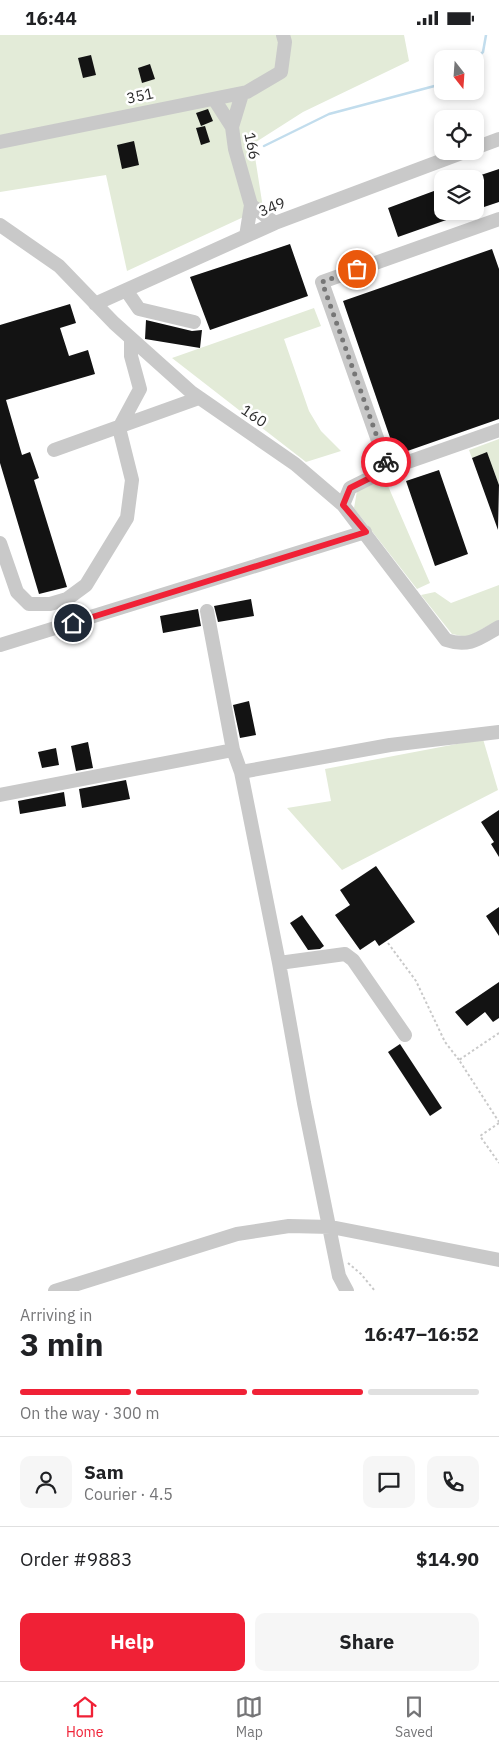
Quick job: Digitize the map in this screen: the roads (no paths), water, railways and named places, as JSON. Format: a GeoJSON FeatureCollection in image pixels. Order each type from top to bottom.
{"type":"FeatureCollection","features":[{"type":"Feature","properties":{"kind":"street","name":"351"},"geometry":{"type":"LineString","coordinates":[[0,141],[242,93],[282,72],[285,42],[283,35]]}},
{"type":"Feature","properties":{"kind":"street","name":"166"},"geometry":{"type":"LineString","coordinates":[[242,93],[232,127],[235,149],[251,205],[246,236]]}},
{"type":"Feature","properties":{"kind":"street"},"geometry":{"type":"LineString","coordinates":[[214,99],[232,127]]}},
{"type":"Feature","properties":{"kind":"street"},"geometry":{"type":"LineString","coordinates":[[484,145],[499,139]]}},
{"type":"Feature","properties":{"kind":"street","name":"349"},"geometry":{"type":"LineString","coordinates":[[95,304],[275,223],[443,160]]}},
{"type":"Feature","properties":{"kind":"street"},"geometry":{"type":"LineString","coordinates":[[251,205],[275,223]]}},
{"type":"Feature","properties":{"kind":"street"},"geometry":{"type":"LineString","coordinates":[[388,469],[322,282],[498,222]]}},
{"type":"Feature","properties":{"kind":"street","name":"160"},"geometry":{"type":"LineString","coordinates":[[0,225],[59,266],[131,339],[199,398],[295,464],[343,505],[366,532],[446,640],[459,644],[472,642],[499,627]]}},
{"type":"Feature","properties":{"kind":"street"},"geometry":{"type":"LineString","coordinates":[[126,290],[139,309],[194,322]]}},
{"type":"Feature","properties":{"kind":"street"},"geometry":{"type":"LineString","coordinates":[[0,543],[17,592],[29,604],[50,604],[67,599],[86,585],[127,518],[132,480],[119,428],[140,389],[131,356],[131,339]]}},
{"type":"Feature","properties":{"kind":"street"},"geometry":{"type":"LineString","coordinates":[[54,450],[199,398]]}},
{"type":"Feature","properties":{"kind":"street"},"geometry":{"type":"LineString","coordinates":[[343,505],[350,488],[388,469],[499,430]]}},
{"type":"Feature","properties":{"kind":"street"},"geometry":{"type":"LineString","coordinates":[[0,645],[366,532]]}},
{"type":"Feature","properties":{"kind":"street"},"geometry":{"type":"LineString","coordinates":[[206,611],[233,750],[241,772],[339,1275],[348,1291]]}},
{"type":"Feature","properties":{"kind":"street"},"geometry":{"type":"LineString","coordinates":[[241,772],[390,745],[499,732]]}},
{"type":"Feature","properties":{"kind":"street"},"geometry":{"type":"LineString","coordinates":[[0,795],[233,750]]}},
{"type":"Feature","properties":{"kind":"street"},"geometry":{"type":"LineString","coordinates":[[279,963],[345,954],[353,960],[405,1035]]}},
{"type":"Feature","properties":{"kind":"street"},"geometry":{"type":"LineString","coordinates":[[55,1291],[237,1234],[289,1226],[331,1227],[499,1260]]}},
{"type":"Feature","properties":{"kind":"waterway"},"geometry":{"type":"LineString","coordinates":[[483,50],[486,35]]}},
{"type":"Feature","properties":{"kind":"waterway"},"geometry":{"type":"LineString","coordinates":[[264,146],[329,114],[434,86]]}}]}
